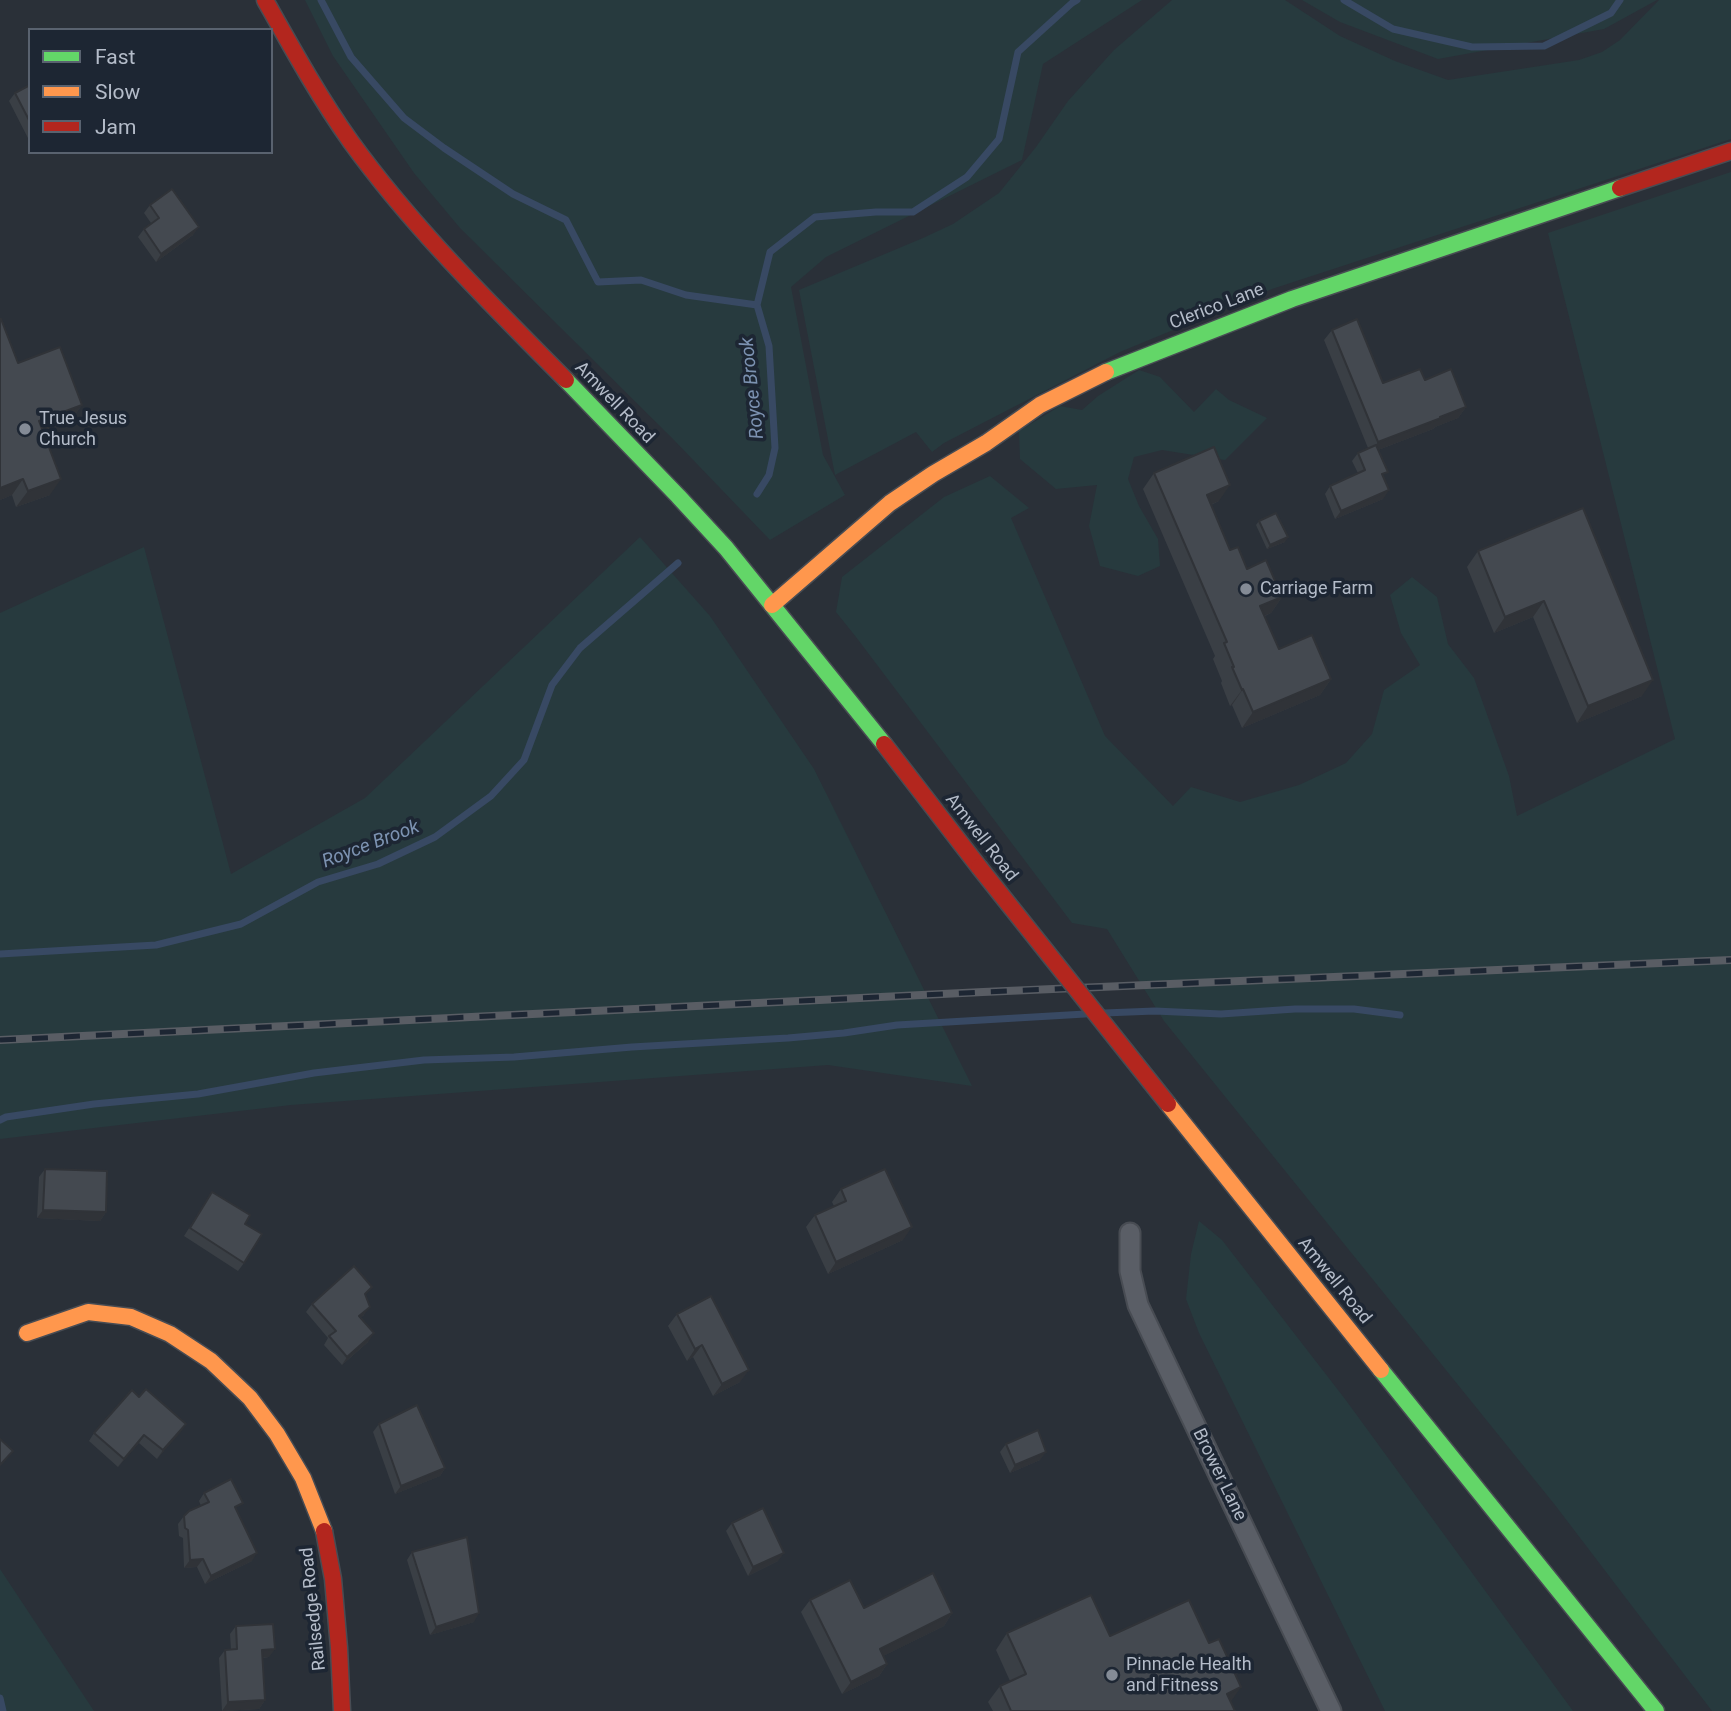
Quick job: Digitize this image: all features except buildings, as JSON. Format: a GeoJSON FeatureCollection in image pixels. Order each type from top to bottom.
{"type":"FeatureCollection","features":[{"type":"Feature","properties":{"kind":"main road","name":"Amwell Road"},"geometry":{"type":"LineString","coordinates":[[265,0],[351,141],[407,212],[488,302],[726,548],[1356,1340],[1656,1711]]}},
{"type":"Feature","properties":{"kind":"main road","name":"Clerico Lane"},"geometry":{"type":"LineString","coordinates":[[772,605],[890,503],[986,443],[1040,405],[1118,366],[1305,295],[1731,151]]}},
{"type":"Feature","properties":{"kind":"main road","name":"Railsedge Road"},"geometry":{"type":"LineString","coordinates":[[27,1333],[88,1312],[131,1317],[170,1334],[211,1362],[250,1398],[277,1434],[303,1478],[324,1529],[333,1579],[342,1711]]}},
{"type":"Feature","properties":{"kind":"street","name":"Brower Lane"},"geometry":{"type":"LineString","coordinates":[[1130,1233],[1130,1270],[1138,1305],[1331,1711]]}},
{"type":"Feature","properties":{"kind":"green space"},"geometry":{"type":"Polygon","coordinates":[[[305,0],[1142,0],[1043,64],[1022,160],[826,257],[791,287],[823,455],[845,495],[770,540],[673,439],[460,228],[414,173],[333,56],[305,0]]]}},
{"type":"Feature","properties":{"kind":"green space"},"geometry":{"type":"Polygon","coordinates":[[[1172,0],[1285,0],[1340,36],[1395,61],[1448,80],[1579,60],[1602,52],[1620,40],[1659,0],[1731,0],[1731,139],[1272,289],[1120,352],[944,443],[932,452],[916,432],[835,475],[799,290],[953,224],[999,193],[1068,101],[1114,50],[1172,0]]]}},
{"type":"Feature","properties":{"kind":"green space"},"geometry":{"type":"Polygon","coordinates":[[[1302,0],[1657,0],[1604,29],[1438,59],[1340,22],[1302,0]]]}},
{"type":"Feature","properties":{"kind":"green space"},"geometry":{"type":"Polygon","coordinates":[[[1731,172],[1731,1711],[1712,1711],[1555,1505],[1164,1021],[1107,929],[1072,923],[836,612],[842,577],[944,497],[990,476],[1029,508],[1011,518],[1105,736],[1173,806],[1191,787],[1240,802],[1299,785],[1346,763],[1372,734],[1384,690],[1420,665],[1401,633],[1390,595],[1412,577],[1437,597],[1448,644],[1474,678],[1509,776],[1517,816],[1675,739],[1548,233],[1731,172]]]}},
{"type":"Feature","properties":{"kind":"green space"},"geometry":{"type":"Polygon","coordinates":[[[1139,370],[1160,377],[1194,412],[1216,389],[1229,400],[1267,418],[1225,460],[1162,450],[1134,457],[1128,479],[1139,506],[1158,539],[1160,566],[1138,576],[1100,566],[1089,526],[1097,485],[1056,489],[1020,459],[1019,431],[1060,406],[1082,410],[1098,396],[1139,370]]]}},
{"type":"Feature","properties":{"kind":"green space"},"geometry":{"type":"Polygon","coordinates":[[[640,537],[710,616],[814,769],[972,1086],[828,1065],[291,1105],[0,1139],[0,613],[144,547],[231,874],[365,798],[640,537]]]}},
{"type":"Feature","properties":{"kind":"green space"},"geometry":{"type":"Polygon","coordinates":[[[1199,1221],[1222,1240],[1345,1399],[1573,1711],[1385,1711],[1199,1333],[1186,1299],[1191,1254],[1199,1221]]]}},
{"type":"Feature","properties":{"kind":"green space"},"geometry":{"type":"Polygon","coordinates":[[[0,1569],[94,1711],[0,1711],[0,1569]]]}},
{"type":"Feature","properties":{"kind":"waterway"},"geometry":{"type":"LineString","coordinates":[[321,0],[351,57],[404,118],[513,194],[566,220],[598,282],[641,280],[686,295],[757,305]]}},
{"type":"Feature","properties":{"kind":"waterway","name":"Royce Brook"},"geometry":{"type":"LineString","coordinates":[[757,494],[769,475],[775,448],[769,346],[757,305],[770,252],[815,217],[913,212],[967,177],[999,139],[1018,52],[1077,0]]}},
{"type":"Feature","properties":{"kind":"waterway","name":"Royce Brook"},"geometry":{"type":"LineString","coordinates":[[1344,0],[1393,29],[1472,47],[1544,46],[1611,13],[1620,0]]}},
{"type":"Feature","properties":{"kind":"waterway","name":"Royce Brook"},"geometry":{"type":"LineString","coordinates":[[0,954],[156,945],[241,924],[318,882],[378,864],[435,837],[491,796],[524,760],[552,685],[580,648],[678,563]]}},
{"type":"Feature","properties":{"kind":"waterway"},"geometry":{"type":"LineString","coordinates":[[1104,1013],[1155,1011],[1221,1014],[1295,1009],[1354,1009],[1400,1015]]}},
{"type":"Feature","properties":{"kind":"waterway"},"geometry":{"type":"LineString","coordinates":[[0,1120],[94,1104],[198,1094],[314,1073],[424,1060],[514,1057],[788,1038],[897,1025],[1085,1014]]}},
{"type":"Feature","properties":{"kind":"waterway"},"geometry":{"type":"LineString","coordinates":[[0,1698],[3,1711]]}},
{"type":"Feature","properties":{"kind":"railway"},"geometry":{"type":"LineString","coordinates":[[0,1040],[983,992],[1731,960]]}},
{"type":"Feature","properties":{"kind":"traffic: fast"},"geometry":{"type":"LineString","coordinates":[[1106,372],[1292,299],[1620,188]]}},
{"type":"Feature","properties":{"kind":"traffic: fast"},"geometry":{"type":"LineString","coordinates":[[566,380],[726,548],[884,744]]}},
{"type":"Feature","properties":{"kind":"traffic: fast"},"geometry":{"type":"LineString","coordinates":[[1381,1370],[1656,1711]]}},
{"type":"Feature","properties":{"kind":"traffic: slow"},"geometry":{"type":"LineString","coordinates":[[772,605],[890,503],[986,443],[1040,405],[1106,372]]}},
{"type":"Feature","properties":{"kind":"traffic: slow"},"geometry":{"type":"LineString","coordinates":[[1168,1104],[1381,1370]]}},
{"type":"Feature","properties":{"kind":"traffic: slow"},"geometry":{"type":"LineString","coordinates":[[27,1333],[88,1312],[131,1317],[170,1334],[211,1361],[250,1398],[277,1434],[303,1478],[324,1531]]}},
{"type":"Feature","properties":{"kind":"traffic: jam"},"geometry":{"type":"LineString","coordinates":[[265,0],[328,108],[375,174],[454,265],[566,380]]}},
{"type":"Feature","properties":{"kind":"traffic: jam"},"geometry":{"type":"LineString","coordinates":[[1620,188],[1731,151]]}},
{"type":"Feature","properties":{"kind":"traffic: jam"},"geometry":{"type":"LineString","coordinates":[[884,744],[979,867]]}},
{"type":"Feature","properties":{"kind":"traffic: jam"},"geometry":{"type":"LineString","coordinates":[[979,867],[1168,1104]]}},
{"type":"Feature","properties":{"kind":"traffic: jam"},"geometry":{"type":"LineString","coordinates":[[324,1531],[333,1579],[342,1711]]}},
{"type":"Feature","properties":{"kind":"place","name":"True Jesus Church"},"geometry":{"type":"Point","coordinates":[25,429]}},
{"type":"Feature","properties":{"kind":"place","name":"Carriage Farm"},"geometry":{"type":"Point","coordinates":[1246,589]}},
{"type":"Feature","properties":{"kind":"place","name":"Pinnacle Health and Fitness"},"geometry":{"type":"Point","coordinates":[1112,1675]}}]}
